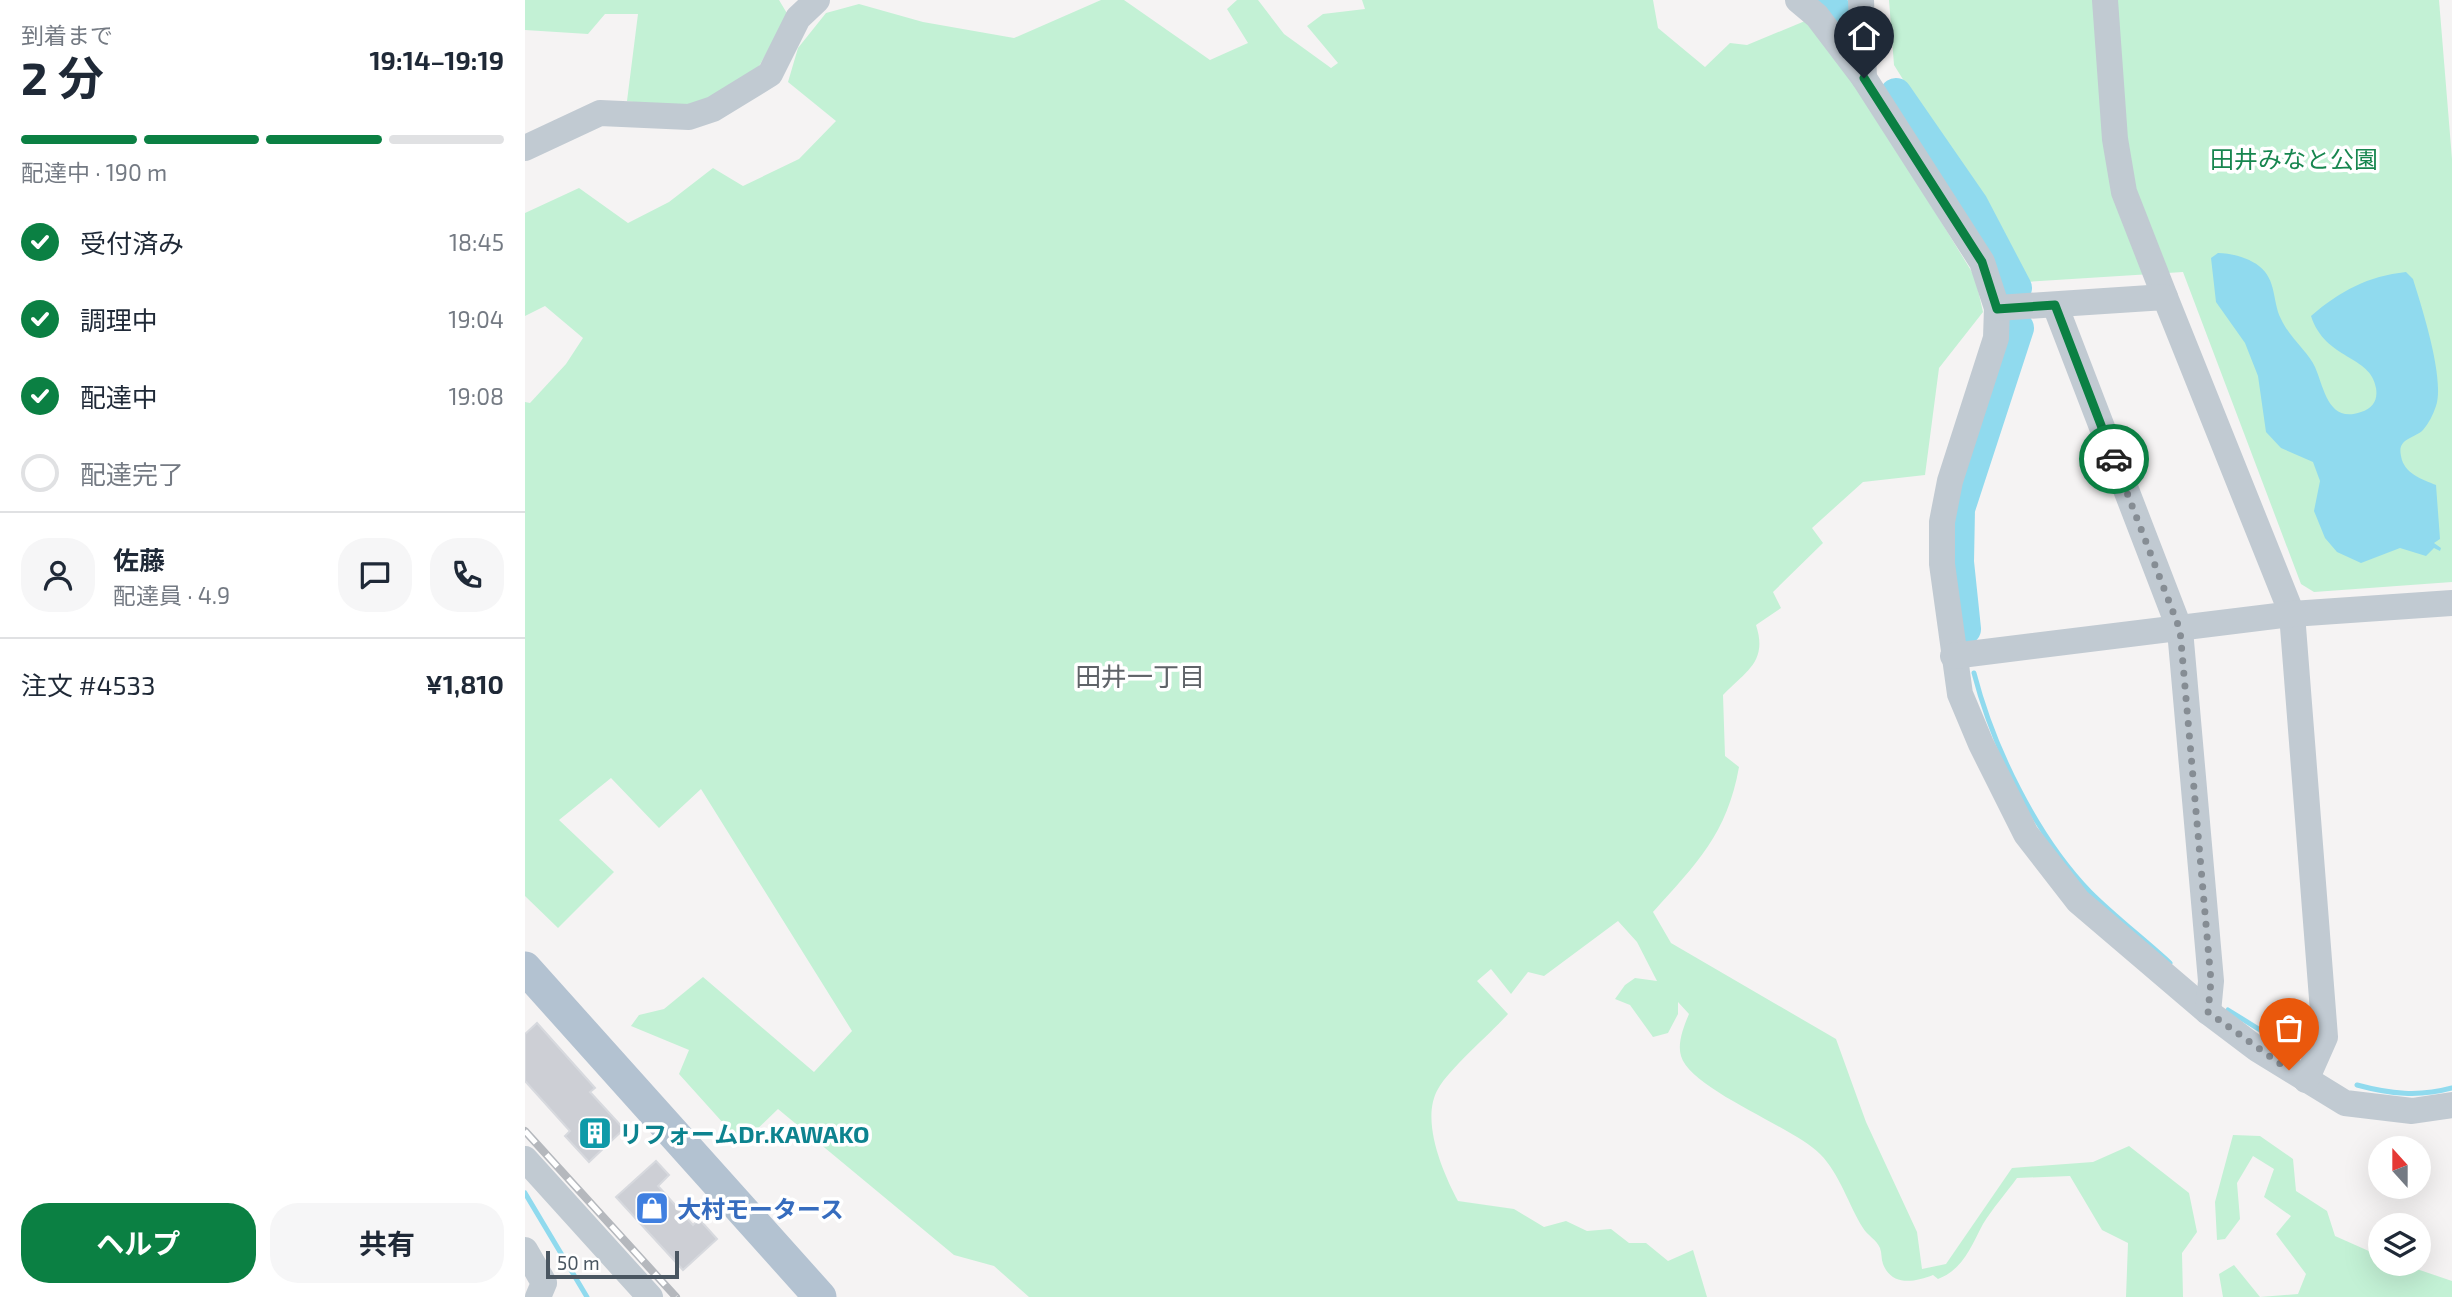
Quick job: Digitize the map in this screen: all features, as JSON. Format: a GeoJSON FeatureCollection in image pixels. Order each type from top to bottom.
{"type":"FeatureCollection","features":[{"type":"Feature","properties":{"kind":"main road"},"geometry":{"type":"LineString","coordinates":[[525,968],[820,1297]]}},
{"type":"Feature","properties":{"kind":"street"},"geometry":{"type":"LineString","coordinates":[[525,148],[600,113],[689,117],[713,109],[770,74],[798,18],[817,0]]}},
{"type":"Feature","properties":{"kind":"street"},"geometry":{"type":"LineString","coordinates":[[1798,0],[1824,25],[1864,78],[1982,262],[1997,309],[1996,338],[1950,481],[1942,522],[1942,564],[1960,694],[1981,744],[2026,834],[2049,868],[2078,901],[2208,1012],[2256,1049],[2345,1103],[2375,1109],[2412,1111],[2452,1105]]}},
{"type":"Feature","properties":{"kind":"street"},"geometry":{"type":"LineString","coordinates":[[1861,0],[1864,78]]}},
{"type":"Feature","properties":{"kind":"street"},"geometry":{"type":"LineString","coordinates":[[2105,0],[2115,139],[2124,192],[2292,614],[2325,1037],[2306,1080]]}},
{"type":"Feature","properties":{"kind":"street"},"geometry":{"type":"LineString","coordinates":[[1997,309],[2165,298]]}},
{"type":"Feature","properties":{"kind":"street"},"geometry":{"type":"LineString","coordinates":[[2055,305],[2180,630],[2211,981],[2208,1012]]}},
{"type":"Feature","properties":{"kind":"street"},"geometry":{"type":"LineString","coordinates":[[1953,656],[2180,630],[2292,614],[2452,603]]}},
{"type":"Feature","properties":{"kind":"street"},"geometry":{"type":"LineString","coordinates":[[525,1159],[650,1297]]}},
{"type":"Feature","properties":{"kind":"street"},"geometry":{"type":"LineString","coordinates":[[525,1250],[544,1283],[538,1297]]}},
{"type":"Feature","properties":{"kind":"green space"},"geometry":{"type":"Polygon","coordinates":[[[525,0],[779,0],[788,15],[758,68],[715,96],[679,109],[627,101],[638,14],[605,14],[588,34],[525,30],[525,0]]]}},
{"type":"Feature","properties":{"kind":"green space"},"geometry":{"type":"Polygon","coordinates":[[[1101,0],[1124,0],[1210,60],[1248,43],[1227,9],[1237,0],[1258,0],[1284,34],[1331,68],[1338,63],[1307,26],[1323,14],[1365,9],[1362,0],[1653,0],[1658,28],[1705,67],[1730,43],[1747,45],[1805,21],[1858,86],[1975,277],[1983,312],[1939,368],[1925,475],[1863,482],[1812,528],[1823,543],[1773,592],[1781,608],[1756,625],[1759,638],[1757,657],[1747,672],[1723,695],[1725,756],[1739,767],[1727,811],[1708,846],[1653,912],[1671,943],[1836,1039],[1866,1122],[1917,1232],[1922,1269],[1946,1264],[2012,1168],[2093,1162],[2129,1146],[2189,1193],[2197,1232],[2182,1253],[2183,1297],[2126,1297],[2128,1243],[2102,1230],[2070,1176],[2017,1178],[1987,1218],[1961,1263],[1947,1275],[1938,1279],[1933,1275],[1912,1281],[1892,1276],[1883,1264],[1879,1245],[1863,1228],[1838,1180],[1820,1154],[1789,1132],[1723,1095],[1689,1069],[1681,1056],[1680,1046],[1689,1014],[1678,1002],[1678,1014],[1668,1033],[1653,1037],[1630,1005],[1615,999],[1625,985],[1635,978],[1657,981],[1637,942],[1618,921],[1544,976],[1528,972],[1511,994],[1491,969],[1477,981],[1508,1014],[1443,1081],[1433,1102],[1432,1131],[1440,1161],[1458,1201],[1514,1209],[1544,1227],[1566,1221],[1587,1231],[1611,1229],[1629,1243],[1646,1243],[1668,1261],[1693,1250],[1707,1297],[1029,1297],[994,1266],[954,1255],[778,1109],[742,1144],[679,1074],[689,1050],[631,1026],[639,1015],[664,1009],[703,977],[814,1072],[852,1031],[701,789],[659,828],[611,778],[559,820],[614,872],[558,928],[525,896],[525,402],[530,403],[566,364],[583,338],[545,306],[525,316],[525,213],[579,188],[628,223],[669,202],[713,168],[743,186],[799,159],[836,121],[788,82],[798,48],[826,13],[859,4],[923,22],[1014,38],[1101,0]]]}},
{"type":"Feature","properties":{"kind":"green space","name":"田井みなと公園"},"geometry":{"type":"Polygon","coordinates":[[[1889,0],[2439,0],[2452,159],[2452,582],[2314,592],[2301,584],[2183,272],[2025,282],[1900,86],[1904,81],[1894,65],[1889,0]]]}},
{"type":"Feature","properties":{"kind":"green space"},"geometry":{"type":"Polygon","coordinates":[[[2233,1135],[2260,1136],[2293,1159],[2296,1191],[2327,1211],[2335,1236],[2368,1251],[2368,1276],[2431,1276],[2431,1274],[2452,1281],[2452,1297],[2260,1297],[2298,1294],[2306,1274],[2276,1234],[2291,1216],[2264,1197],[2274,1169],[2253,1156],[2237,1183],[2240,1219],[2225,1239],[2217,1240],[2215,1202],[2233,1135]]]}},
{"type":"Feature","properties":{"kind":"green space"},"geometry":{"type":"Polygon","coordinates":[[[2234,1265],[2260,1297],[2223,1297],[2219,1274],[2234,1265]]]}},
{"type":"Feature","properties":{"kind":"water"},"geometry":{"type":"Polygon","coordinates":[[[2218,253],[2245,258],[2265,272],[2281,319],[2315,367],[2329,402],[2341,413],[2350,414],[2369,408],[2374,403],[2376,388],[2366,369],[2326,341],[2311,316],[2344,292],[2367,281],[2406,272],[2413,279],[2431,343],[2438,394],[2429,422],[2423,430],[2404,442],[2400,450],[2403,462],[2410,472],[2436,485],[2440,539],[2434,543],[2441,548],[2440,551],[2434,548],[2426,556],[2400,548],[2361,563],[2337,552],[2325,538],[2314,511],[2320,481],[2313,462],[2281,448],[2266,432],[2258,376],[2245,343],[2216,302],[2211,258],[2218,253]]]}},
{"type":"Feature","properties":{"kind":"building"},"geometry":{"type":"Polygon","coordinates":[[[537,1023],[595,1088],[590,1092],[624,1129],[589,1162],[565,1136],[570,1131],[525,1081],[525,1034],[537,1023]]]}},
{"type":"Feature","properties":{"kind":"building","name":"大村モータース"},"geometry":{"type":"Polygon","coordinates":[[[656,1161],[669,1175],[658,1186],[693,1225],[699,1219],[717,1239],[683,1270],[616,1197],[656,1161]]]}},
{"type":"Feature","properties":{"kind":"waterway"},"geometry":{"type":"LineString","coordinates":[[1824,0],[1835,10]]}},
{"type":"Feature","properties":{"kind":"waterway"},"geometry":{"type":"LineString","coordinates":[[1896,94],[1972,204],[2016,288]]}},
{"type":"Feature","properties":{"kind":"waterway"},"geometry":{"type":"LineString","coordinates":[[1965,629],[1958,562],[1959,509],[2018,328]]}},
{"type":"Feature","properties":{"kind":"waterway"},"geometry":{"type":"LineString","coordinates":[[1974,673],[2005,760],[2052,845],[2090,892],[2170,963]]}},
{"type":"Feature","properties":{"kind":"waterway"},"geometry":{"type":"LineString","coordinates":[[2228,1010],[2281,1043]]}},
{"type":"Feature","properties":{"kind":"waterway"},"geometry":{"type":"LineString","coordinates":[[2357,1085],[2405,1093],[2428,1093],[2452,1088]]}},
{"type":"Feature","properties":{"kind":"waterway"},"geometry":{"type":"LineString","coordinates":[[525,1193],[587,1297]]}},
{"type":"Feature","properties":{"kind":"railway"},"geometry":{"type":"LineString","coordinates":[[525,1131],[676,1297]]}},
{"type":"Feature","properties":{"kind":"way so far"},"geometry":{"type":"LineString","coordinates":[[2114,459],[2180,630],[2211,981],[2208,1012],[2256,1049],[2289,1070]]}},
{"type":"Feature","properties":{"kind":"place","name":"リフォームDr.KAWAKO"},"geometry":{"type":"Point","coordinates":[595,1133]}},
{"type":"Feature","properties":{"kind":"place","name":"大村モータース"},"geometry":{"type":"Point","coordinates":[652,1208]}},
{"type":"Feature","properties":{"kind":"district","name":"田井一丁目"},"geometry":{"type":"Point","coordinates":[1140,675]}},
{"type":"Feature","properties":{"kind":"route"},"geometry":{"type":"LineString","coordinates":[[1864,78],[1982,262],[1997,309],[2055,305],[2114,459]]}}]}
